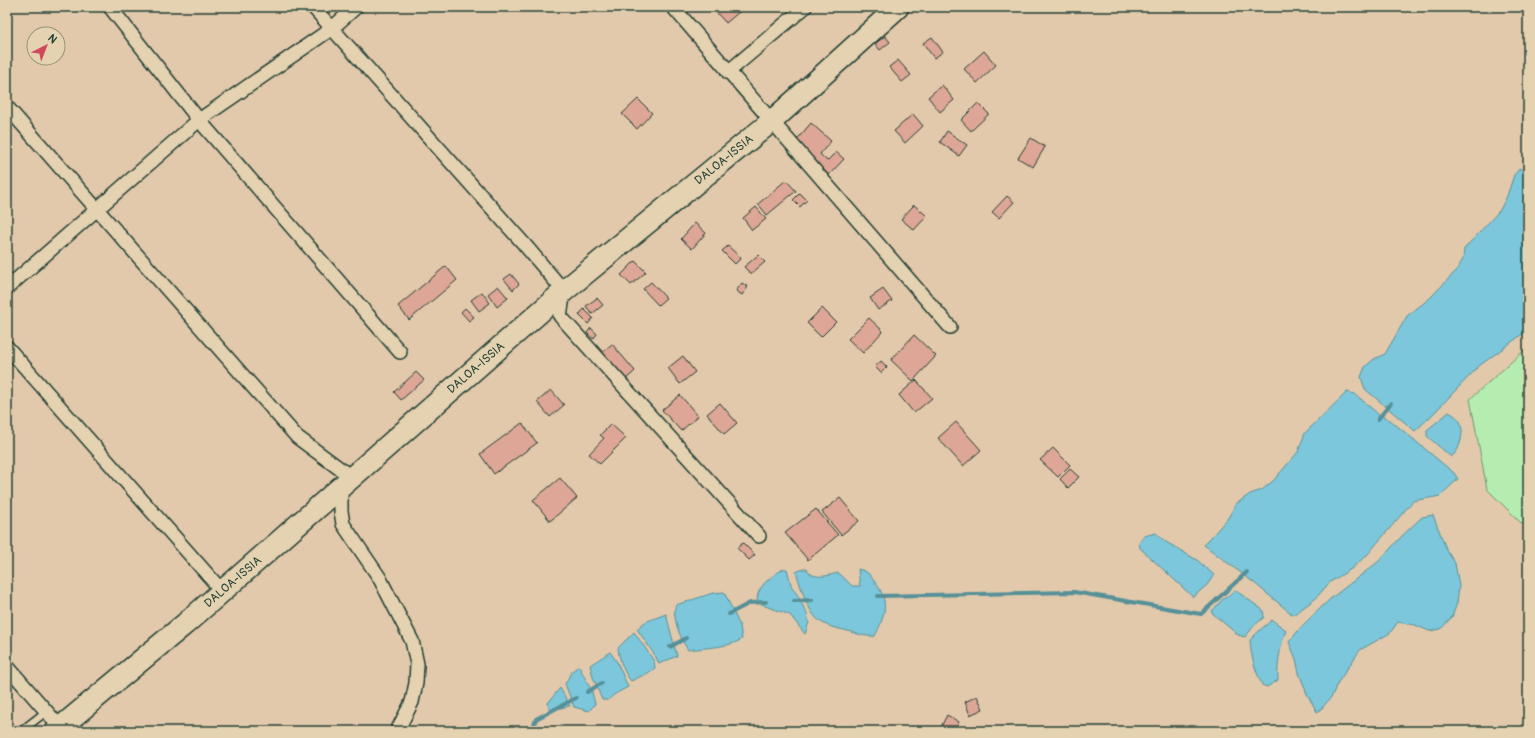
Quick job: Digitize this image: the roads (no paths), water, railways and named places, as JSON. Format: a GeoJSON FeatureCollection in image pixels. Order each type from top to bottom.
{"type":"FeatureCollection","features":[{"type":"Feature","properties":{"kind":"main road","name":"DALOA-ISSIA"},"geometry":{"type":"LineString","coordinates":[[58,729],[185,624],[564,291],[772,121],[898,7]]}},
{"type":"Feature","properties":{"kind":"street"},"geometry":{"type":"LineString","coordinates":[[110,7],[199,120],[400,352]]}},
{"type":"Feature","properties":{"kind":"street"},"geometry":{"type":"LineString","coordinates":[[312,7],[524,244],[564,291],[560,316],[759,536]]}},
{"type":"Feature","properties":{"kind":"street"},"geometry":{"type":"LineString","coordinates":[[7,288],[199,120],[331,29],[356,7]]}},
{"type":"Feature","properties":{"kind":"street"},"geometry":{"type":"LineString","coordinates":[[673,7],[950,327]]}},
{"type":"Feature","properties":{"kind":"street"},"geometry":{"type":"LineString","coordinates":[[728,72],[805,7]]}},
{"type":"Feature","properties":{"kind":"street"},"geometry":{"type":"LineString","coordinates":[[7,108],[297,437],[346,482],[341,511],[343,524],[379,577],[412,641],[417,664],[416,684],[412,702],[397,731]]}},
{"type":"Feature","properties":{"kind":"street"},"geometry":{"type":"LineString","coordinates":[[7,348],[222,591]]}},
{"type":"Feature","properties":{"kind":"street"},"geometry":{"type":"LineString","coordinates":[[7,666],[46,711],[58,729]]}},
{"type":"Feature","properties":{"kind":"lane"},"geometry":{"type":"LineString","coordinates":[[21,731],[46,711]]}},
{"type":"Feature","properties":{"kind":"water"},"geometry":{"type":"Polygon","coordinates":[[[1520,168],[1528,175],[1528,330],[1479,366],[1415,431],[1365,389],[1361,377],[1365,367],[1374,359],[1385,354],[1407,316],[1430,298],[1457,270],[1463,259],[1464,249],[1500,210],[1507,196],[1514,175],[1520,168]]]}},
{"type":"Feature","properties":{"kind":"water"},"geometry":{"type":"Polygon","coordinates":[[[1347,392],[1355,394],[1378,414],[1390,420],[1454,473],[1458,479],[1440,496],[1413,501],[1367,555],[1351,569],[1330,582],[1315,599],[1293,615],[1253,582],[1204,545],[1228,518],[1236,504],[1250,494],[1262,490],[1273,481],[1298,452],[1305,433],[1347,392]]]}},
{"type":"Feature","properties":{"kind":"water"},"geometry":{"type":"Polygon","coordinates":[[[1449,412],[1459,420],[1462,428],[1462,437],[1459,447],[1451,457],[1427,436],[1427,430],[1449,412]]]}},
{"type":"Feature","properties":{"kind":"water"},"geometry":{"type":"Polygon","coordinates":[[[1433,515],[1447,551],[1455,563],[1459,586],[1457,603],[1452,617],[1441,629],[1429,631],[1415,625],[1398,622],[1390,633],[1360,650],[1337,684],[1332,696],[1317,712],[1307,694],[1289,642],[1302,626],[1330,599],[1378,562],[1422,517],[1433,515]]]}},
{"type":"Feature","properties":{"kind":"water"},"geometry":{"type":"Polygon","coordinates":[[[1156,533],[1166,542],[1197,560],[1214,575],[1207,585],[1193,597],[1140,548],[1139,543],[1144,536],[1156,533]]]}},
{"type":"Feature","properties":{"kind":"water"},"geometry":{"type":"Polygon","coordinates":[[[783,569],[787,569],[792,588],[797,594],[807,614],[809,622],[805,634],[790,615],[765,606],[757,599],[763,585],[783,569]]]}},
{"type":"Feature","properties":{"kind":"water"},"geometry":{"type":"Polygon","coordinates":[[[807,569],[816,576],[825,576],[837,573],[852,586],[860,586],[858,569],[865,571],[880,589],[884,602],[883,615],[875,636],[862,635],[834,628],[824,624],[816,618],[809,607],[796,572],[807,569]]]}},
{"type":"Feature","properties":{"kind":"water"},"geometry":{"type":"Polygon","coordinates":[[[1235,590],[1263,610],[1264,617],[1245,637],[1238,635],[1211,612],[1223,599],[1235,590]]]}},
{"type":"Feature","properties":{"kind":"water"},"geometry":{"type":"Polygon","coordinates":[[[724,592],[740,626],[742,639],[731,644],[688,650],[682,640],[676,621],[676,605],[713,593],[724,592]]]}},
{"type":"Feature","properties":{"kind":"water"},"geometry":{"type":"Polygon","coordinates":[[[666,614],[677,656],[659,664],[637,629],[645,622],[666,614]]]}},
{"type":"Feature","properties":{"kind":"water"},"geometry":{"type":"Polygon","coordinates":[[[1272,620],[1286,630],[1279,655],[1278,680],[1267,687],[1262,685],[1255,668],[1250,640],[1272,620]]]}},
{"type":"Feature","properties":{"kind":"water"},"geometry":{"type":"Polygon","coordinates":[[[634,632],[654,661],[655,668],[631,681],[622,666],[618,648],[634,632]]]}},
{"type":"Feature","properties":{"kind":"water"},"geometry":{"type":"Polygon","coordinates":[[[610,652],[617,662],[628,687],[615,694],[608,700],[602,700],[590,665],[610,652]]]}},
{"type":"Feature","properties":{"kind":"water"},"geometry":{"type":"Polygon","coordinates":[[[579,666],[592,692],[595,704],[589,711],[574,707],[565,684],[572,671],[579,666]]]}},
{"type":"Feature","properties":{"kind":"water"},"geometry":{"type":"Polygon","coordinates":[[[560,688],[570,706],[550,710],[548,703],[560,688]]]}},
{"type":"Feature","properties":{"kind":"waterway"},"geometry":{"type":"LineString","coordinates":[[1378,419],[1391,403]]}},
{"type":"Feature","properties":{"kind":"waterway"},"geometry":{"type":"LineString","coordinates":[[878,596],[1074,592],[1201,614],[1247,572]]}},
{"type":"Feature","properties":{"kind":"waterway"},"geometry":{"type":"LineString","coordinates":[[794,601],[812,600]]}},
{"type":"Feature","properties":{"kind":"waterway"},"geometry":{"type":"LineString","coordinates":[[729,614],[750,603],[766,602]]}},
{"type":"Feature","properties":{"kind":"waterway"},"geometry":{"type":"LineString","coordinates":[[670,647],[686,638]]}},
{"type":"Feature","properties":{"kind":"waterway"},"geometry":{"type":"LineString","coordinates":[[587,692],[602,683]]}},
{"type":"Feature","properties":{"kind":"waterway"},"geometry":{"type":"LineString","coordinates":[[532,731],[536,719],[576,698]]}}]}
